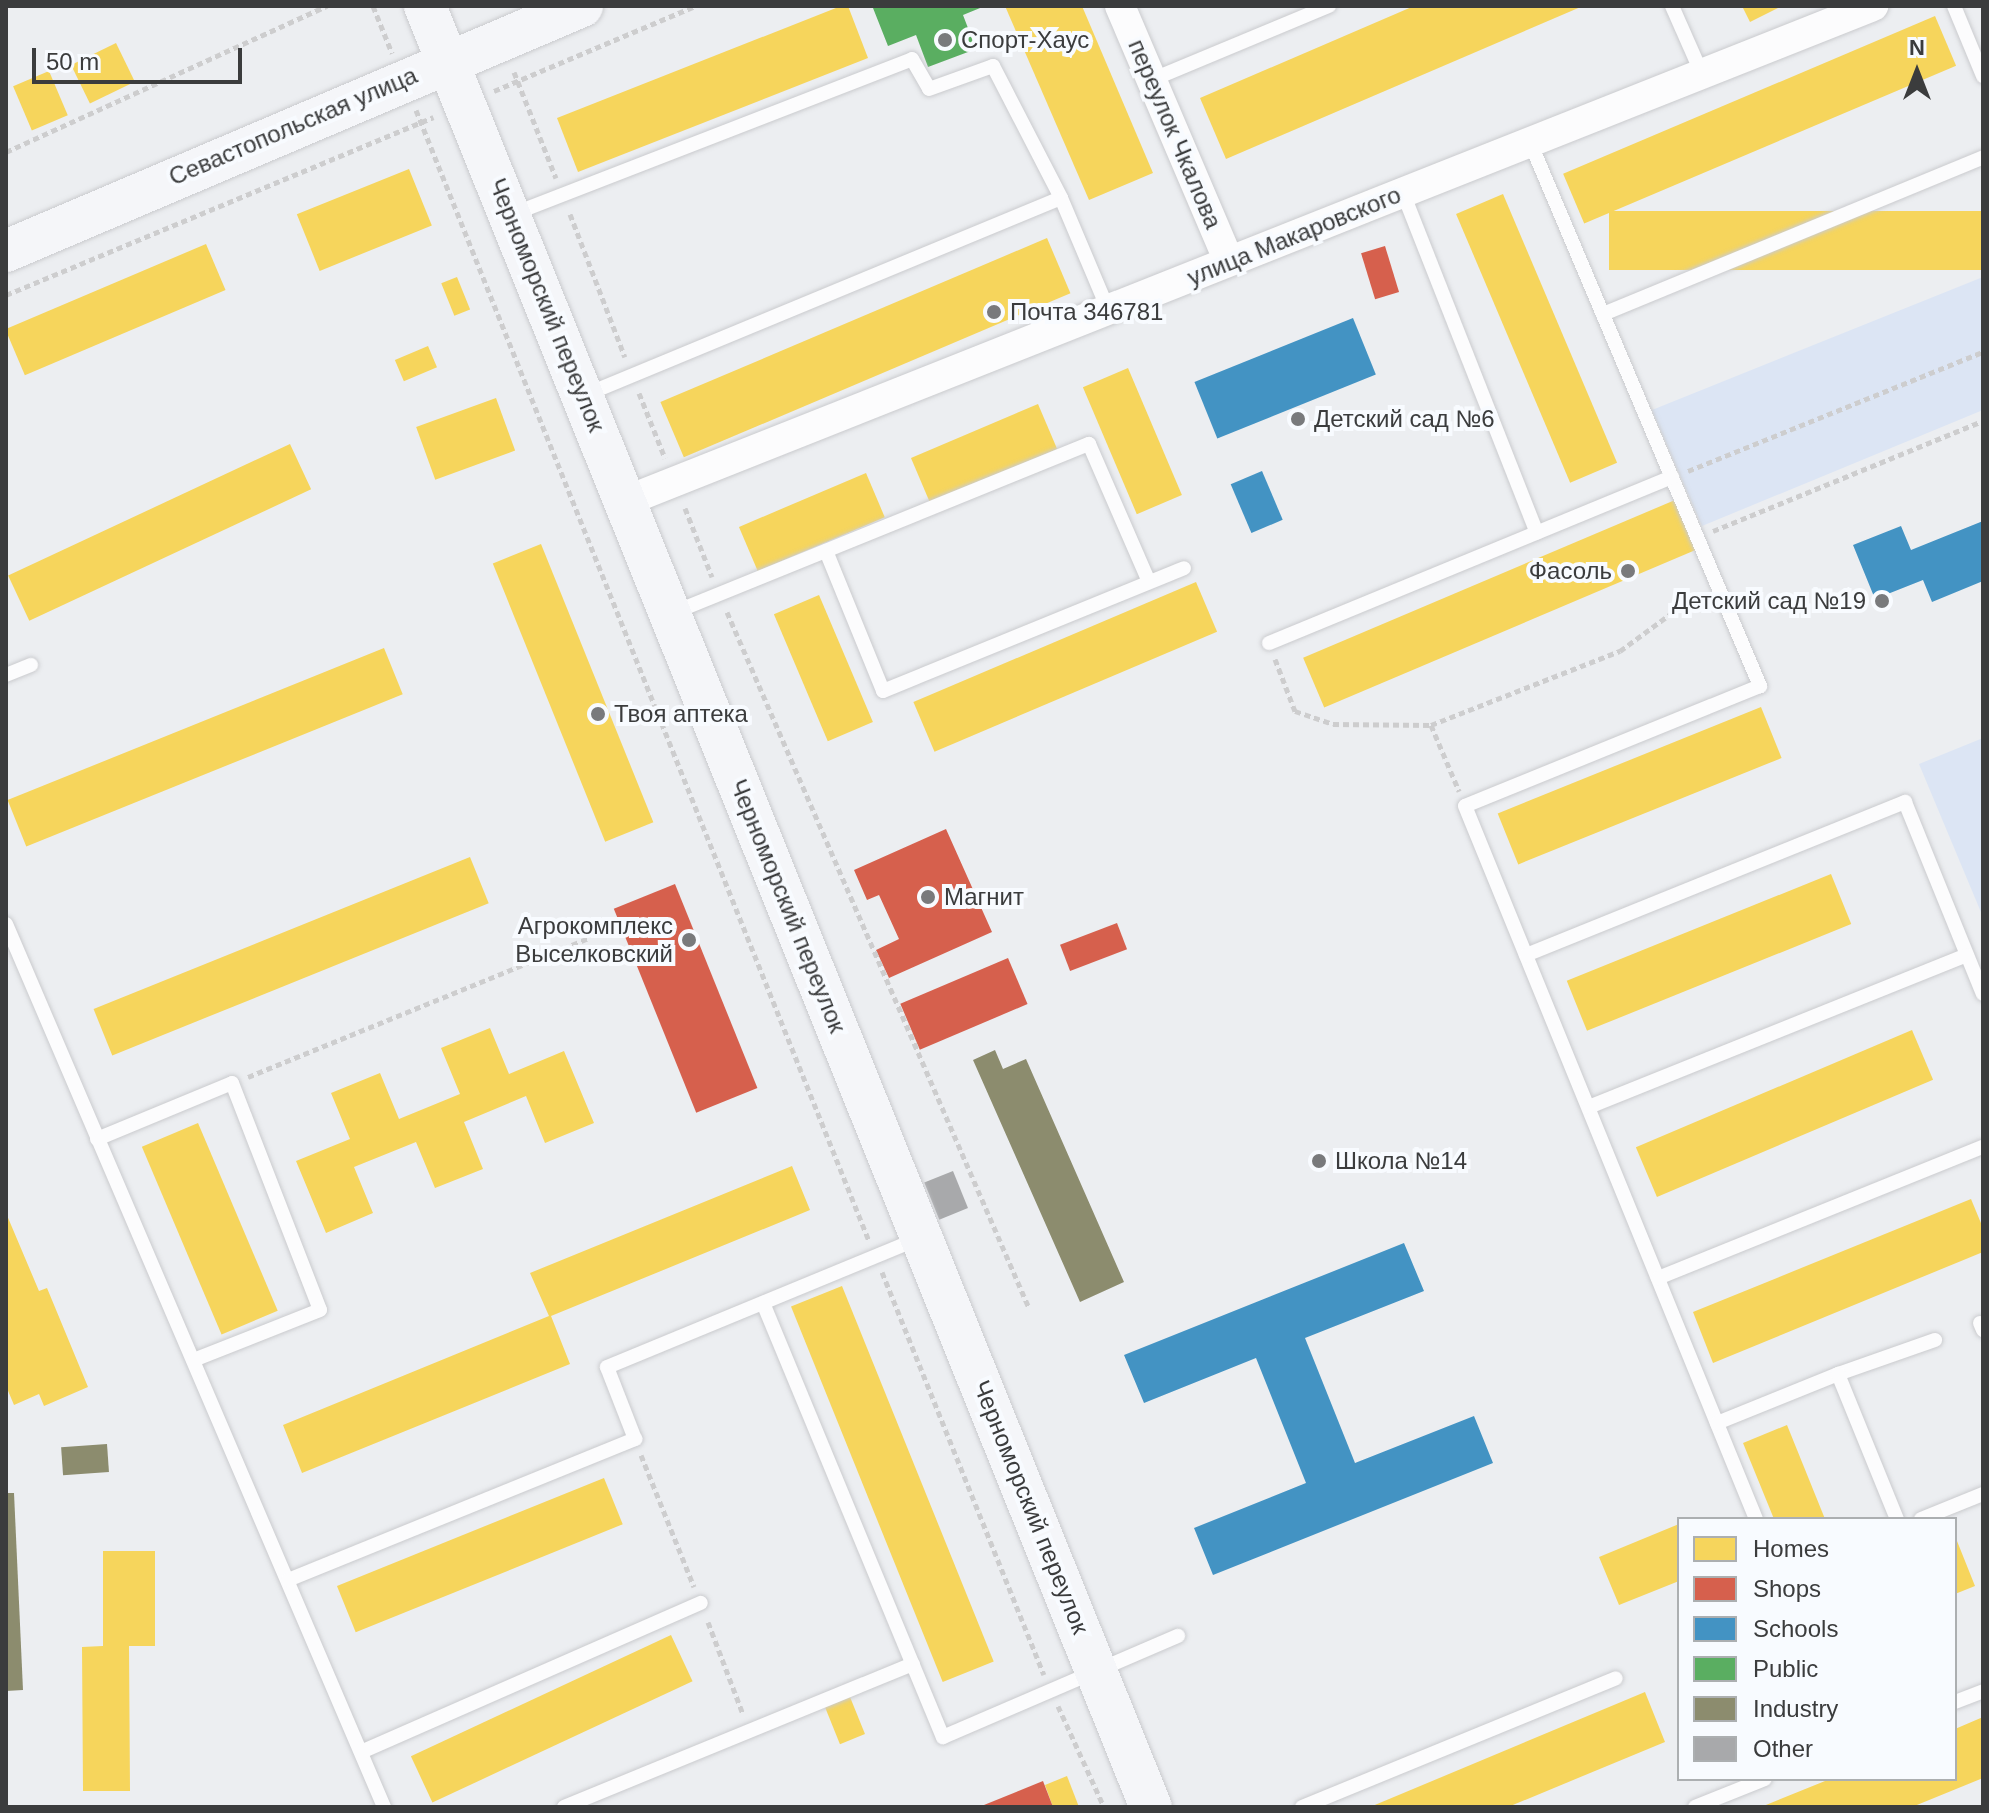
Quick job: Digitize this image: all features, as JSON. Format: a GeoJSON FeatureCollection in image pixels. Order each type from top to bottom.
{"type":"FeatureCollection","features":[{"type":"Feature","properties":{"kind":"street","name":"Черноморский переулок"},"geometry":{"type":"LineString","coordinates":[[425,6],[467,102],[509,216],[1151,1807]]}},
{"type":"Feature","properties":{"kind":"street","name":"Севастопольская улица"},"geometry":{"type":"LineString","coordinates":[[6,251],[403,78],[582,6]]}},
{"type":"Feature","properties":{"kind":"street","name":"переулок Чкалова"},"geometry":{"type":"LineString","coordinates":[[1120,6],[1229,261]]}},
{"type":"Feature","properties":{"kind":"street","name":"улица Макаровского"},"geometry":{"type":"LineString","coordinates":[[626,501],[1873,6]]}},
{"type":"Feature","properties":{"kind":"lane"},"geometry":{"type":"LineString","coordinates":[[1151,80],[1329,6]]}},
{"type":"Feature","properties":{"kind":"lane"},"geometry":{"type":"LineString","coordinates":[[1672,6],[1702,74]]}},
{"type":"Feature","properties":{"kind":"lane"},"geometry":{"type":"LineString","coordinates":[[1954,6],[1983,76]]}},
{"type":"Feature","properties":{"kind":"lane"},"geometry":{"type":"LineString","coordinates":[[509,216],[912,59],[929,89],[993,66],[1061,198],[1108,309]]}},
{"type":"Feature","properties":{"kind":"lane"},"geometry":{"type":"LineString","coordinates":[[1530,142],[1760,686],[1465,806],[1755,1517]]}},
{"type":"Feature","properties":{"kind":"lane"},"geometry":{"type":"LineString","coordinates":[[1603,314],[1983,157]]}},
{"type":"Feature","properties":{"kind":"lane"},"geometry":{"type":"LineString","coordinates":[[1403,193],[1537,533]]}},
{"type":"Feature","properties":{"kind":"lane"},"geometry":{"type":"LineString","coordinates":[[584,396],[1061,198]]}},
{"type":"Feature","properties":{"kind":"lane"},"geometry":{"type":"LineString","coordinates":[[671,614],[1089,444],[1149,582]]}},
{"type":"Feature","properties":{"kind":"lane"},"geometry":{"type":"LineString","coordinates":[[1269,643],[1672,477]]}},
{"type":"Feature","properties":{"kind":"lane"},"geometry":{"type":"LineString","coordinates":[[826,551],[883,691],[1184,568]]}},
{"type":"Feature","properties":{"kind":"lane"},"geometry":{"type":"LineString","coordinates":[[6,675],[31,665]]}},
{"type":"Feature","properties":{"kind":"lane"},"geometry":{"type":"LineString","coordinates":[[1526,955],[1905,802],[1983,994]]}},
{"type":"Feature","properties":{"kind":"lane"},"geometry":{"type":"LineString","coordinates":[[6,924],[384,1807]]}},
{"type":"Feature","properties":{"kind":"lane"},"geometry":{"type":"LineString","coordinates":[[1589,1107],[1967,955]]}},
{"type":"Feature","properties":{"kind":"lane"},"geometry":{"type":"LineString","coordinates":[[97,1139],[232,1083],[320,1310],[194,1360]]}},
{"type":"Feature","properties":{"kind":"lane"},"geometry":{"type":"LineString","coordinates":[[1658,1278],[1983,1147]]}},
{"type":"Feature","properties":{"kind":"lane"},"geometry":{"type":"LineString","coordinates":[[288,1580],[635,1439],[607,1367],[922,1237]]}},
{"type":"Feature","properties":{"kind":"lane"},"geometry":{"type":"LineString","coordinates":[[763,1303],[943,1737],[1178,1636]]}},
{"type":"Feature","properties":{"kind":"lane"},"geometry":{"type":"LineString","coordinates":[[1717,1423],[1838,1374],[1935,1340]]}},
{"type":"Feature","properties":{"kind":"lane"},"geometry":{"type":"LineString","coordinates":[[1838,1374],[1896,1517]]}},
{"type":"Feature","properties":{"kind":"lane"},"geometry":{"type":"LineString","coordinates":[[1926,1517],[1983,1494]]}},
{"type":"Feature","properties":{"kind":"lane"},"geometry":{"type":"LineString","coordinates":[[361,1752],[701,1603]]}},
{"type":"Feature","properties":{"kind":"lane"},"geometry":{"type":"LineString","coordinates":[[564,1807],[913,1664]]}},
{"type":"Feature","properties":{"kind":"lane"},"geometry":{"type":"LineString","coordinates":[[1302,1807],[1616,1678]]}},
{"type":"Feature","properties":{"kind":"lane"},"geometry":{"type":"LineString","coordinates":[[1957,1701],[1983,1691]]}},
{"type":"Feature","properties":{"kind":"lane"},"geometry":{"type":"LineString","coordinates":[[1695,1807],[1756,1781]]}},
{"type":"Feature","properties":{"kind":"path"},"geometry":{"type":"LineString","coordinates":[[6,152],[327,6]]}},
{"type":"Feature","properties":{"kind":"path"},"geometry":{"type":"LineString","coordinates":[[373,6],[1050,1690],[1104,1807]]}},
{"type":"Feature","properties":{"kind":"path"},"geometry":{"type":"LineString","coordinates":[[6,295],[695,6]]}},
{"type":"Feature","properties":{"kind":"path"},"geometry":{"type":"LineString","coordinates":[[499,40],[719,595],[1029,1308]]}},
{"type":"Feature","properties":{"kind":"path"},"geometry":{"type":"LineString","coordinates":[[1672,477],[1983,352]]}},
{"type":"Feature","properties":{"kind":"path"},"geometry":{"type":"LineString","coordinates":[[1698,538],[1983,421]]}},
{"type":"Feature","properties":{"kind":"path"},"geometry":{"type":"LineString","coordinates":[[1269,643],[1295,711],[1333,724],[1431,725],[1620,651],[1716,581]]}},
{"type":"Feature","properties":{"kind":"path"},"geometry":{"type":"LineString","coordinates":[[1431,725],[1465,806]]}},
{"type":"Feature","properties":{"kind":"path"},"geometry":{"type":"LineString","coordinates":[[232,1083],[589,938]]}},
{"type":"Feature","properties":{"kind":"shaded area"},"geometry":{"type":"Polygon","coordinates":[[[1983,277],[1983,410],[1702,526],[1652,410],[1983,277]]]}},
{"type":"Feature","properties":{"kind":"shaded area"},"geometry":{"type":"Polygon","coordinates":[[[1983,738],[1983,917],[1919,764],[1983,738]]]}},
{"type":"Feature","properties":{"kind":"building: Homes"},"geometry":{"type":"Polygon","coordinates":[[[841,6],[848,6],[868,58],[578,172],[557,118],[841,6]]]}},
{"type":"Feature","properties":{"kind":"building: Homes"},"geometry":{"type":"Polygon","coordinates":[[[1005,6],[1082,6],[1153,173],[1089,200],[1005,6]]]}},
{"type":"Feature","properties":{"kind":"building: Homes"},"geometry":{"type":"Polygon","coordinates":[[[1414,6],[1583,6],[1226,159],[1200,98],[1414,6]]]}},
{"type":"Feature","properties":{"kind":"building: Homes"},"geometry":{"type":"Polygon","coordinates":[[[1742,6],[1782,6],[1750,22],[1742,6]]]}},
{"type":"Feature","properties":{"kind":"building: Homes"},"geometry":{"type":"Polygon","coordinates":[[[1935,16],[1956,66],[1584,224],[1563,174],[1935,16]]]}},
{"type":"Feature","properties":{"kind":"building: Homes"},"geometry":{"type":"Polygon","coordinates":[[[116,43],[135,82],[90,104],[71,65],[116,43]]]}},
{"type":"Feature","properties":{"kind":"building: Homes"},"geometry":{"type":"Polygon","coordinates":[[[49,71],[68,115],[32,130],[13,86],[49,71]]]}},
{"type":"Feature","properties":{"kind":"building: Homes"},"geometry":{"type":"Polygon","coordinates":[[[409,169],[432,226],[320,271],[297,214],[409,169]]]}},
{"type":"Feature","properties":{"kind":"building: Homes"},"geometry":{"type":"Polygon","coordinates":[[[1503,194],[1617,463],[1570,483],[1456,214],[1503,194]]]}},
{"type":"Feature","properties":{"kind":"building: Homes"},"geometry":{"type":"Polygon","coordinates":[[[1609,211],[1983,211],[1983,270],[1609,270],[1609,211]]]}},
{"type":"Feature","properties":{"kind":"building: Homes"},"geometry":{"type":"Polygon","coordinates":[[[1047,238],[1070,293],[684,457],[660,402],[1047,238]]]}},
{"type":"Feature","properties":{"kind":"building: Homes"},"geometry":{"type":"Polygon","coordinates":[[[206,244],[226,290],[25,375],[6,329],[206,244]]]}},
{"type":"Feature","properties":{"kind":"building: Homes"},"geometry":{"type":"Polygon","coordinates":[[[457,277],[470,309],[454,316],[441,283],[457,277]]]}},
{"type":"Feature","properties":{"kind":"building: Homes"},"geometry":{"type":"Polygon","coordinates":[[[428,346],[437,367],[404,381],[395,360],[428,346]]]}},
{"type":"Feature","properties":{"kind":"building: Homes"},"geometry":{"type":"Polygon","coordinates":[[[1128,368],[1182,495],[1137,514],[1083,387],[1128,368]]]}},
{"type":"Feature","properties":{"kind":"building: Homes"},"geometry":{"type":"Polygon","coordinates":[[[496,398],[515,451],[435,480],[416,427],[496,398]]]}},
{"type":"Feature","properties":{"kind":"building: Homes"},"geometry":{"type":"Polygon","coordinates":[[[1038,404],[1057,449],[930,503],[911,458],[1038,404]]]}},
{"type":"Feature","properties":{"kind":"building: Homes"},"geometry":{"type":"Polygon","coordinates":[[[290,444],[311,489],[29,621],[8,575],[290,444]]]}},
{"type":"Feature","properties":{"kind":"building: Homes"},"geometry":{"type":"Polygon","coordinates":[[[866,473],[885,517],[758,571],[739,527],[866,473]]]}},
{"type":"Feature","properties":{"kind":"building: Homes"},"geometry":{"type":"Polygon","coordinates":[[[1675,500],[1696,550],[1324,708],[1303,658],[1675,500]]]}},
{"type":"Feature","properties":{"kind":"building: Homes"},"geometry":{"type":"Polygon","coordinates":[[[541,544],[653,822],[605,842],[493,563],[541,544]]]}},
{"type":"Feature","properties":{"kind":"building: Homes"},"geometry":{"type":"Polygon","coordinates":[[[1196,582],[1217,632],[935,752],[913,702],[1196,582]]]}},
{"type":"Feature","properties":{"kind":"building: Homes"},"geometry":{"type":"Polygon","coordinates":[[[819,595],[873,722],[828,741],[774,614],[819,595]]]}},
{"type":"Feature","properties":{"kind":"building: Homes"},"geometry":{"type":"Polygon","coordinates":[[[384,648],[403,694],[26,846],[8,800],[384,648]]]}},
{"type":"Feature","properties":{"kind":"building: Homes"},"geometry":{"type":"Polygon","coordinates":[[[1761,707],[1782,758],[1518,864],[1498,813],[1761,707]]]}},
{"type":"Feature","properties":{"kind":"building: Homes"},"geometry":{"type":"Polygon","coordinates":[[[470,857],[489,903],[112,1055],[94,1009],[470,857]]]}},
{"type":"Feature","properties":{"kind":"building: Homes"},"geometry":{"type":"Polygon","coordinates":[[[1831,874],[1851,924],[1587,1031],[1567,981],[1831,874]]]}},
{"type":"Feature","properties":{"kind":"building: Homes"},"geometry":{"type":"Polygon","coordinates":[[[490,1028],[509,1074],[564,1051],[594,1123],[545,1143],[526,1096],[464,1122],[483,1169],[435,1188],[416,1142],[354,1167],[373,1213],[326,1233],[296,1161],[350,1139],[331,1093],[380,1073],[399,1119],[460,1094],[441,1048],[490,1028]]]}},
{"type":"Feature","properties":{"kind":"building: Homes"},"geometry":{"type":"Polygon","coordinates":[[[1912,1030],[1933,1080],[1657,1197],[1636,1147],[1912,1030]]]}},
{"type":"Feature","properties":{"kind":"building: Homes"},"geometry":{"type":"Polygon","coordinates":[[[198,1123],[278,1311],[222,1335],[142,1147],[198,1123]]]}},
{"type":"Feature","properties":{"kind":"building: Homes"},"geometry":{"type":"Polygon","coordinates":[[[792,1166],[810,1210],[551,1316],[570,1364],[302,1473],[283,1425],[549,1316],[530,1273],[792,1166]]]}},
{"type":"Feature","properties":{"kind":"building: Homes"},"geometry":{"type":"Polygon","coordinates":[[[1971,1199],[1983,1228],[1983,1252],[1713,1363],[1693,1312],[1971,1199]]]}},
{"type":"Feature","properties":{"kind":"building: Homes"},"geometry":{"type":"Polygon","coordinates":[[[6,1213],[39,1291],[47,1288],[88,1387],[44,1406],[39,1394],[14,1405],[6,1386],[6,1213]]]}},
{"type":"Feature","properties":{"kind":"building: Homes"},"geometry":{"type":"Polygon","coordinates":[[[842,1286],[994,1662],[943,1682],[791,1307],[842,1286]]]}},
{"type":"Feature","properties":{"kind":"building: Homes"},"geometry":{"type":"Polygon","coordinates":[[[1787,1425],[1824,1517],[1773,1517],[1743,1443],[1787,1425]]]}},
{"type":"Feature","properties":{"kind":"building: Homes"},"geometry":{"type":"Polygon","coordinates":[[[604,1478],[623,1524],[356,1632],[337,1586],[604,1478]]]}},
{"type":"Feature","properties":{"kind":"building: Homes"},"geometry":{"type":"Polygon","coordinates":[[[1677,1525],[1677,1582],[1619,1605],[1599,1557],[1677,1525]]]}},
{"type":"Feature","properties":{"kind":"building: Homes"},"geometry":{"type":"Polygon","coordinates":[[[1957,1541],[1975,1586],[1957,1593],[1957,1541]]]}},
{"type":"Feature","properties":{"kind":"building: Homes"},"geometry":{"type":"Polygon","coordinates":[[[103,1551],[155,1551],[155,1646],[129,1646],[130,1791],[83,1791],[82,1647],[103,1646],[103,1551]]]}},
{"type":"Feature","properties":{"kind":"building: Homes"},"geometry":{"type":"Polygon","coordinates":[[[671,1635],[693,1681],[432,1803],[411,1756],[671,1635]]]}},
{"type":"Feature","properties":{"kind":"building: Homes"},"geometry":{"type":"Polygon","coordinates":[[[1645,1692],[1665,1742],[1508,1807],[1370,1807],[1645,1692]]]}},
{"type":"Feature","properties":{"kind":"building: Homes"},"geometry":{"type":"Polygon","coordinates":[[[850,1697],[865,1734],[840,1744],[825,1707],[850,1697]]]}},
{"type":"Feature","properties":{"kind":"building: Homes"},"geometry":{"type":"Polygon","coordinates":[[[1983,1717],[1983,1778],[1912,1807],[1761,1807],[1825,1781],[1957,1781],[1957,1728],[1983,1717]]]}},
{"type":"Feature","properties":{"kind":"building: Homes"},"geometry":{"type":"Polygon","coordinates":[[[1067,1776],[1079,1807],[1053,1807],[1045,1785],[1067,1776]]]}},
{"type":"Feature","properties":{"kind":"building: Shops"},"geometry":{"type":"Polygon","coordinates":[[[1385,246],[1399,292],[1375,299],[1361,253],[1385,246]]]}},
{"type":"Feature","properties":{"kind":"building: Shops","name":"Магнит"},"geometry":{"type":"Polygon","coordinates":[[[946,829],[992,932],[889,978],[876,950],[899,939],[879,895],[867,900],[854,870],[946,829]]]}},
{"type":"Feature","properties":{"kind":"building: Shops"},"geometry":{"type":"Polygon","coordinates":[[[675,884],[757,1088],[696,1113],[614,909],[675,884]]]}},
{"type":"Feature","properties":{"kind":"building: Shops"},"geometry":{"type":"Polygon","coordinates":[[[1117,923],[1127,949],[1070,971],[1060,945],[1117,923]]]}},
{"type":"Feature","properties":{"kind":"building: Shops"},"geometry":{"type":"Polygon","coordinates":[[[1008,958],[1028,1004],[920,1050],[900,1004],[1008,958]]]}},
{"type":"Feature","properties":{"kind":"building: Shops"},"geometry":{"type":"Polygon","coordinates":[[[1043,1781],[1053,1807],[979,1807],[1043,1781]]]}},
{"type":"Feature","properties":{"kind":"building: Schools"},"geometry":{"type":"Polygon","coordinates":[[[1353,318],[1376,375],[1217,439],[1194,382],[1353,318]]]}},
{"type":"Feature","properties":{"kind":"building: Schools"},"geometry":{"type":"Polygon","coordinates":[[[1262,471],[1283,520],[1251,533],[1231,484],[1262,471]]]}},
{"type":"Feature","properties":{"kind":"building: Schools"},"geometry":{"type":"Polygon","coordinates":[[[1983,521],[1983,581],[1932,602],[1923,580],[1875,599],[1853,545],[1901,526],[1911,550],[1983,521]]]}},
{"type":"Feature","properties":{"kind":"building: Schools"},"geometry":{"type":"Polygon","coordinates":[[[1404,1243],[1424,1291],[1305,1338],[1355,1463],[1474,1416],[1493,1463],[1213,1575],[1194,1528],[1306,1483],[1256,1358],[1144,1403],[1124,1355],[1404,1243]]]}},
{"type":"Feature","properties":{"kind":"building: Public","name":"Спорт-Хаус"},"geometry":{"type":"Polygon","coordinates":[[[985,6],[963,15],[976,49],[928,67],[916,35],[888,46],[873,8],[985,6]]]}},
{"type":"Feature","properties":{"kind":"building: Industry"},"geometry":{"type":"Polygon","coordinates":[[[995,1050],[1003,1069],[1026,1059],[1124,1282],[1080,1302],[973,1060],[995,1050]]]}},
{"type":"Feature","properties":{"kind":"building: Industry"},"geometry":{"type":"Polygon","coordinates":[[[107,1444],[109,1472],[63,1475],[61,1447],[107,1444]]]}},
{"type":"Feature","properties":{"kind":"building: Industry"},"geometry":{"type":"Polygon","coordinates":[[[6,1493],[14,1493],[23,1690],[6,1691],[6,1493]]]}},
{"type":"Feature","properties":{"kind":"building: Other"},"geometry":{"type":"Polygon","coordinates":[[[953,1171],[968,1208],[939,1220],[924,1183],[953,1171]]]}},
{"type":"Feature","properties":{"kind":"place","name":"Спорт-Хаус"},"geometry":{"type":"Point","coordinates":[945,40]}},
{"type":"Feature","properties":{"kind":"place","name":"Почта 346781"},"geometry":{"type":"Point","coordinates":[994,312]}},
{"type":"Feature","properties":{"kind":"place","name":"Детский сад №6"},"geometry":{"type":"Point","coordinates":[1298,419]}},
{"type":"Feature","properties":{"kind":"place","name":"Фасоль"},"geometry":{"type":"Point","coordinates":[1628,571]}},
{"type":"Feature","properties":{"kind":"place","name":"Детский сад №19"},"geometry":{"type":"Point","coordinates":[1882,601]}},
{"type":"Feature","properties":{"kind":"place","name":"Твоя аптека"},"geometry":{"type":"Point","coordinates":[598,714]}},
{"type":"Feature","properties":{"kind":"place","name":"Магнит"},"geometry":{"type":"Point","coordinates":[928,897]}},
{"type":"Feature","properties":{"kind":"place","name":"Агрокомплекс Выселковский"},"geometry":{"type":"Point","coordinates":[689,940]}},
{"type":"Feature","properties":{"kind":"place","name":"Школа №14"},"geometry":{"type":"Point","coordinates":[1319,1161]}}]}
